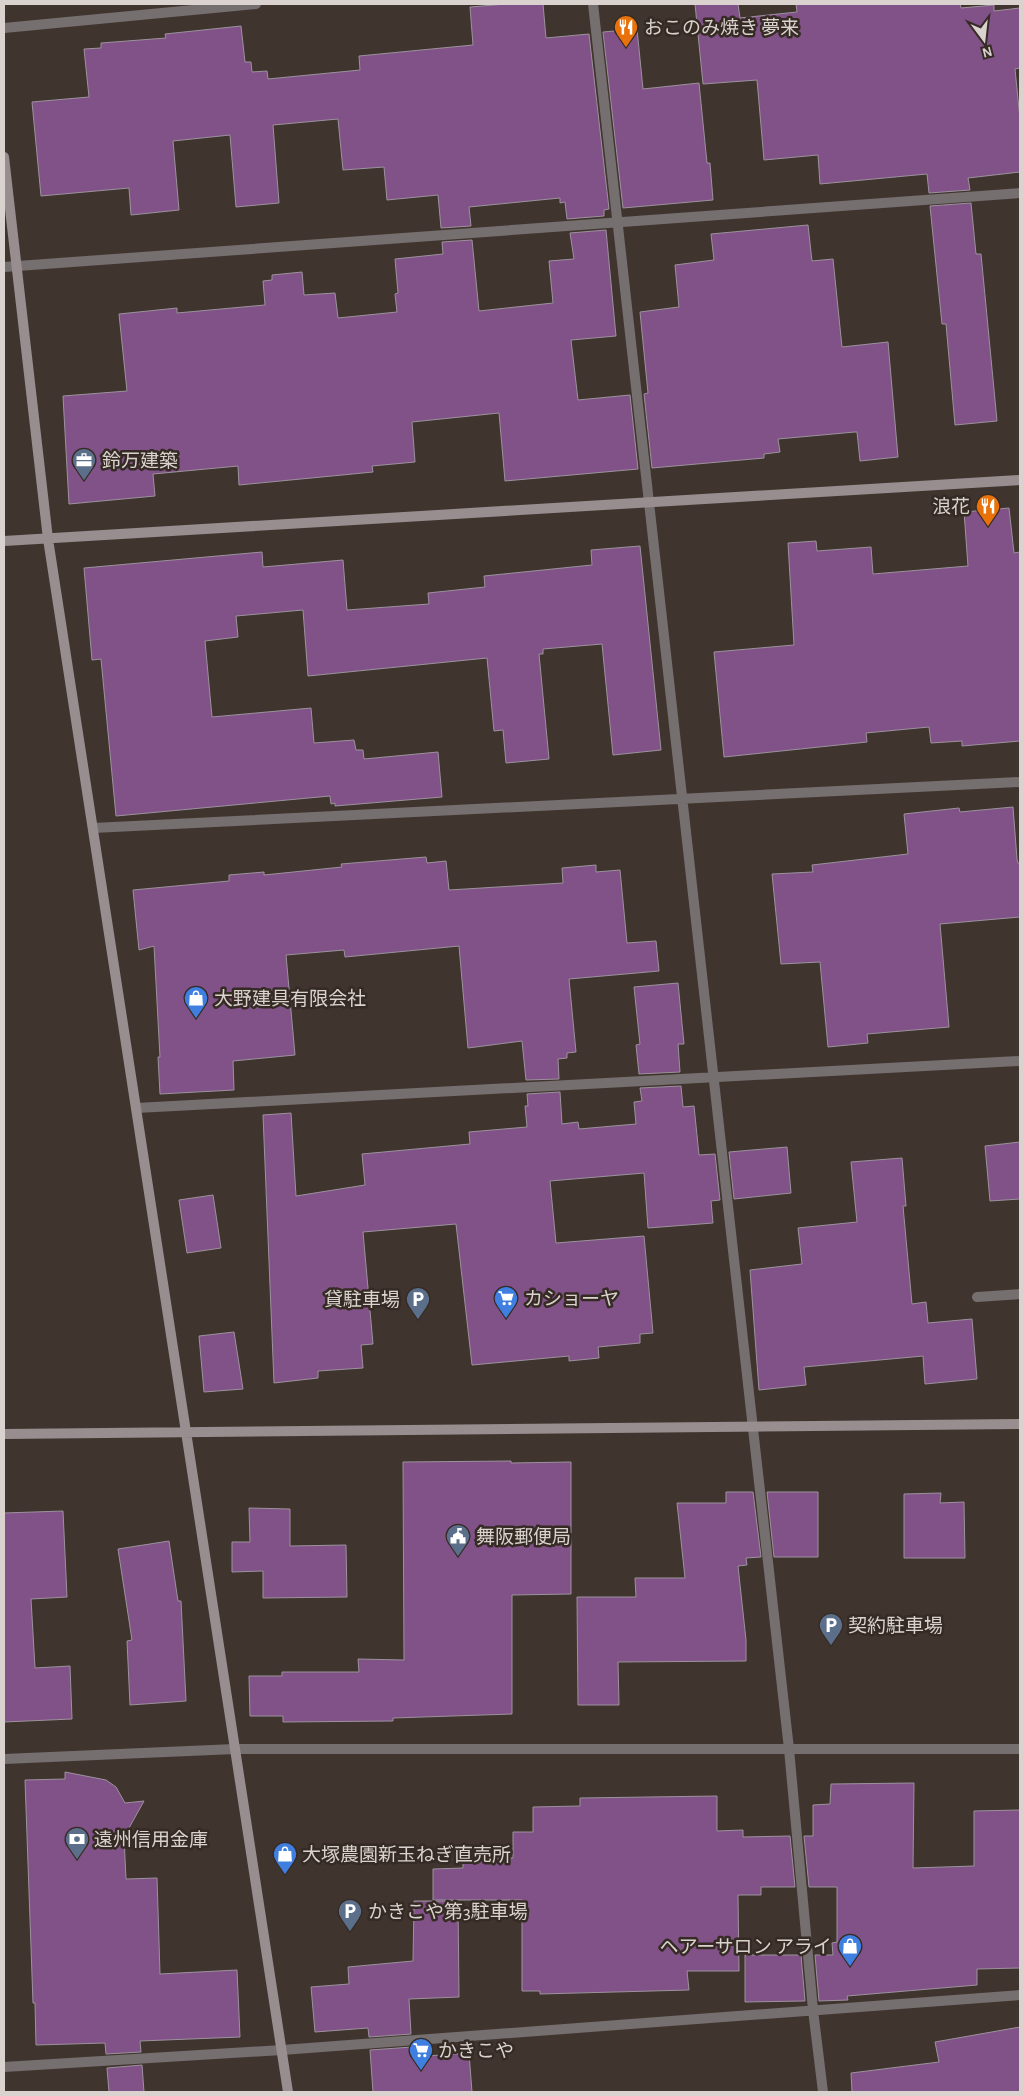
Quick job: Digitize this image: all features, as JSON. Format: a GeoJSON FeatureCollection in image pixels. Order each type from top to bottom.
{"type":"FeatureCollection","features":[{"type":"Feature","properties":{"kind":"street"},"geometry":{"type":"LineString","coordinates":[[4,28],[256,4]]}},
{"type":"Feature","properties":{"kind":"street"},"geometry":{"type":"LineString","coordinates":[[593,4],[788,1749],[813,2010],[824,2092]]}},
{"type":"Feature","properties":{"kind":"street"},"geometry":{"type":"LineString","coordinates":[[4,157],[48,539],[288,2092]]}},
{"type":"Feature","properties":{"kind":"street"},"geometry":{"type":"LineString","coordinates":[[4,267],[1020,193]]}},
{"type":"Feature","properties":{"kind":"street"},"geometry":{"type":"LineString","coordinates":[[4,541],[1020,480]]}},
{"type":"Feature","properties":{"kind":"street"},"geometry":{"type":"LineString","coordinates":[[93,828],[1020,782]]}},
{"type":"Feature","properties":{"kind":"street"},"geometry":{"type":"LineString","coordinates":[[136,1108],[1020,1061]]}},
{"type":"Feature","properties":{"kind":"street"},"geometry":{"type":"LineString","coordinates":[[977,1297],[1020,1294]]}},
{"type":"Feature","properties":{"kind":"street"},"geometry":{"type":"LineString","coordinates":[[4,1434],[1020,1424]]}},
{"type":"Feature","properties":{"kind":"street"},"geometry":{"type":"LineString","coordinates":[[4,1759],[235,1749],[1020,1749]]}},
{"type":"Feature","properties":{"kind":"street"},"geometry":{"type":"LineString","coordinates":[[4,2067],[282,2050],[1020,1994]]}},
{"type":"Feature","properties":{"kind":"building"},"geometry":{"type":"Polygon","coordinates":[[[506,4],[543,4],[546,38],[589,34],[609,209],[604,210],[604,216],[567,219],[565,202],[560,203],[560,198],[469,207],[471,226],[441,228],[438,195],[387,200],[384,167],[343,170],[338,119],[273,125],[279,203],[236,207],[230,135],[173,141],[179,210],[131,215],[129,188],[41,196],[32,102],[89,97],[84,49],[101,48],[101,43],[166,38],[165,34],[241,26],[245,62],[251,62],[252,72],[267,71],[268,79],[360,70],[359,56],[473,45],[470,7],[506,4]]]}},
{"type":"Feature","properties":{"kind":"building"},"geometry":{"type":"Polygon","coordinates":[[[695,4],[738,4],[740,18],[797,12],[796,4],[960,4],[961,8],[994,5],[994,11],[1020,8],[1020,68],[1015,69],[1020,119],[1020,172],[968,178],[970,190],[929,193],[927,174],[820,184],[818,155],[764,160],[757,80],[703,84],[695,4]]]}},
{"type":"Feature","properties":{"kind":"building"},"geometry":{"type":"Polygon","coordinates":[[[637,29],[643,89],[699,83],[707,163],[710,163],[713,200],[623,208],[603,32],[637,29]]]}},
{"type":"Feature","properties":{"kind":"building"},"geometry":{"type":"Polygon","coordinates":[[[971,203],[976,254],[981,254],[997,421],[955,425],[946,324],[942,324],[930,206],[971,203]]]}},
{"type":"Feature","properties":{"kind":"building"},"geometry":{"type":"Polygon","coordinates":[[[808,225],[812,261],[833,259],[842,347],[888,342],[898,457],[860,461],[857,432],[855,432],[778,439],[780,452],[764,454],[764,458],[652,468],[644,394],[648,393],[640,312],[679,307],[675,265],[714,260],[711,234],[808,225]]]}},
{"type":"Feature","properties":{"kind":"building"},"geometry":{"type":"Polygon","coordinates":[[[606,230],[616,336],[571,340],[578,400],[630,395],[638,469],[505,481],[499,413],[412,422],[415,462],[372,466],[373,472],[239,485],[238,466],[153,474],[155,496],[69,504],[63,396],[127,391],[119,314],[177,308],[177,313],[265,305],[263,281],[272,280],[272,275],[302,272],[304,295],[335,293],[338,318],[397,312],[395,294],[398,293],[395,259],[443,254],[442,242],[472,240],[479,311],[553,303],[549,261],[574,259],[570,233],[606,230]]]}},
{"type":"Feature","properties":{"kind":"building"},"geometry":{"type":"Polygon","coordinates":[[[1009,508],[1014,553],[1020,552],[1020,741],[962,746],[962,741],[931,743],[929,727],[866,733],[867,742],[724,757],[714,652],[794,645],[788,543],[816,541],[817,551],[871,547],[873,574],[968,566],[964,512],[1009,508]]]}},
{"type":"Feature","properties":{"kind":"building"},"geometry":{"type":"Polygon","coordinates":[[[640,546],[661,750],[613,755],[602,644],[543,649],[543,654],[539,654],[549,759],[506,763],[503,730],[494,731],[487,658],[308,676],[303,610],[236,616],[238,637],[205,641],[212,717],[311,708],[314,743],[354,740],[356,750],[363,750],[364,759],[438,752],[442,797],[335,806],[335,803],[331,804],[330,796],[116,816],[101,659],[92,660],[84,568],[262,552],[263,567],[343,560],[347,610],[429,604],[428,593],[485,587],[484,576],[592,565],[591,550],[640,546]]]}},
{"type":"Feature","properties":{"kind":"building"},"geometry":{"type":"Polygon","coordinates":[[[1013,807],[1017,859],[1018,863],[1020,863],[1020,917],[940,924],[949,1027],[867,1034],[868,1043],[828,1047],[820,962],[781,964],[772,874],[813,872],[812,865],[908,854],[904,814],[959,808],[960,812],[1013,807]]]}},
{"type":"Feature","properties":{"kind":"building"},"geometry":{"type":"Polygon","coordinates":[[[426,857],[427,863],[446,861],[449,890],[563,883],[562,868],[596,865],[596,872],[620,870],[627,943],[656,941],[659,971],[569,979],[576,1052],[567,1053],[567,1058],[558,1059],[559,1079],[526,1080],[522,1041],[468,1048],[459,946],[345,957],[344,950],[286,955],[295,1055],[233,1061],[234,1090],[160,1094],[154,946],[139,950],[133,890],[229,881],[229,875],[264,872],[264,875],[342,867],[341,864],[426,857]]]}},
{"type":"Feature","properties":{"kind":"building"},"geometry":{"type":"Polygon","coordinates":[[[678,983],[684,1044],[678,1044],[680,1072],[639,1074],[636,1045],[640,1044],[634,987],[678,983]]]}},
{"type":"Feature","properties":{"kind":"building"},"geometry":{"type":"Polygon","coordinates":[[[681,1086],[683,1107],[694,1106],[699,1155],[715,1154],[720,1200],[711,1201],[713,1223],[648,1228],[644,1173],[550,1181],[556,1243],[644,1236],[653,1333],[640,1334],[640,1343],[598,1347],[599,1358],[569,1361],[569,1356],[472,1365],[456,1224],[363,1232],[373,1344],[361,1345],[363,1368],[318,1371],[318,1378],[274,1383],[263,1115],[291,1113],[296,1196],[365,1185],[362,1154],[470,1144],[469,1132],[527,1127],[525,1106],[528,1106],[527,1094],[560,1092],[562,1124],[578,1122],[579,1129],[636,1124],[634,1102],[642,1101],[640,1088],[681,1086]]]}},
{"type":"Feature","properties":{"kind":"building"},"geometry":{"type":"Polygon","coordinates":[[[1020,1142],[1020,1199],[990,1201],[985,1146],[1020,1142]]]}},
{"type":"Feature","properties":{"kind":"building"},"geometry":{"type":"Polygon","coordinates":[[[787,1147],[791,1193],[734,1199],[729,1152],[787,1147]]]}},
{"type":"Feature","properties":{"kind":"building"},"geometry":{"type":"Polygon","coordinates":[[[902,1158],[906,1206],[903,1206],[912,1304],[926,1302],[928,1323],[972,1319],[977,1379],[925,1384],[923,1356],[804,1367],[806,1385],[759,1390],[750,1270],[802,1264],[798,1228],[857,1222],[851,1162],[902,1158]]]}},
{"type":"Feature","properties":{"kind":"building"},"geometry":{"type":"Polygon","coordinates":[[[213,1195],[221,1248],[187,1253],[179,1200],[213,1195]]]}},
{"type":"Feature","properties":{"kind":"building"},"geometry":{"type":"Polygon","coordinates":[[[234,1332],[243,1389],[204,1392],[199,1336],[234,1332]]]}},
{"type":"Feature","properties":{"kind":"building"},"geometry":{"type":"Polygon","coordinates":[[[511,1461],[511,1463],[571,1462],[571,1594],[512,1595],[512,1714],[393,1718],[393,1721],[283,1722],[283,1716],[250,1716],[249,1676],[282,1676],[282,1672],[359,1672],[358,1659],[404,1660],[403,1462],[511,1461]]]}},
{"type":"Feature","properties":{"kind":"building"},"geometry":{"type":"Polygon","coordinates":[[[726,1492],[753,1492],[761,1557],[746,1558],[747,1565],[738,1566],[746,1640],[746,1661],[618,1662],[619,1705],[578,1705],[577,1597],[636,1597],[635,1578],[685,1578],[677,1503],[726,1503],[726,1492]]]}},
{"type":"Feature","properties":{"kind":"building"},"geometry":{"type":"Polygon","coordinates":[[[767,1492],[818,1492],[818,1557],[774,1557],[767,1492]]]}},
{"type":"Feature","properties":{"kind":"building"},"geometry":{"type":"Polygon","coordinates":[[[941,1493],[940,1503],[964,1502],[965,1558],[904,1558],[904,1494],[941,1493]]]}},
{"type":"Feature","properties":{"kind":"building"},"geometry":{"type":"Polygon","coordinates":[[[249,1508],[290,1509],[290,1546],[346,1545],[347,1597],[263,1598],[263,1571],[232,1572],[232,1542],[250,1542],[249,1508]]]}},
{"type":"Feature","properties":{"kind":"building"},"geometry":{"type":"Polygon","coordinates":[[[63,1511],[67,1597],[31,1599],[35,1668],[70,1666],[72,1719],[4,1722],[4,1513],[63,1511]]]}},
{"type":"Feature","properties":{"kind":"building"},"geometry":{"type":"Polygon","coordinates":[[[169,1541],[178,1601],[181,1601],[186,1701],[130,1705],[127,1641],[132,1640],[118,1549],[169,1541]]]}},
{"type":"Feature","properties":{"kind":"building"},"geometry":{"type":"Polygon","coordinates":[[[65,1772],[106,1780],[116,1787],[125,1803],[144,1801],[124,1837],[126,1879],[157,1878],[160,1974],[237,1970],[240,2037],[140,2041],[141,2052],[106,2054],[105,2043],[36,2045],[25,1780],[65,1779],[65,1772]]]}},
{"type":"Feature","properties":{"kind":"building"},"geometry":{"type":"Polygon","coordinates":[[[914,1783],[913,1868],[974,1866],[974,1811],[1020,1810],[1020,1968],[977,1969],[977,1985],[847,1996],[848,2000],[819,2001],[815,1955],[833,1955],[832,1943],[837,1942],[837,1887],[809,1887],[804,1836],[813,1836],[813,1805],[830,1804],[831,1784],[914,1783]]]}},
{"type":"Feature","properties":{"kind":"building"},"geometry":{"type":"Polygon","coordinates":[[[717,1796],[717,1831],[743,1830],[743,1837],[790,1836],[795,1887],[761,1887],[761,1895],[738,1895],[739,1971],[687,1971],[689,1990],[540,1994],[540,1991],[522,1991],[522,1900],[433,1900],[433,1869],[463,1868],[463,1858],[513,1858],[513,1832],[533,1832],[533,1807],[580,1806],[580,1798],[717,1796]]]}},
{"type":"Feature","properties":{"kind":"building"},"geometry":{"type":"Polygon","coordinates":[[[414,1901],[458,1901],[459,1997],[409,1999],[411,2034],[369,2037],[368,2028],[315,2032],[311,1987],[349,1984],[348,1967],[413,1961],[414,1901]]]}},
{"type":"Feature","properties":{"kind":"building"},"geometry":{"type":"Polygon","coordinates":[[[745,1955],[801,1955],[805,2001],[745,2002],[745,1955]]]}},
{"type":"Feature","properties":{"kind":"building"},"geometry":{"type":"Polygon","coordinates":[[[1020,2027],[1020,2092],[852,2092],[851,2073],[939,2062],[935,2042],[1020,2027]]]}},
{"type":"Feature","properties":{"kind":"building","name":"かきこや"},"geometry":{"type":"Polygon","coordinates":[[[412,2047],[413,2057],[469,2053],[472,2092],[373,2092],[370,2050],[412,2047]]]}},
{"type":"Feature","properties":{"kind":"building"},"geometry":{"type":"Polygon","coordinates":[[[142,2065],[144,2092],[109,2092],[107,2068],[142,2065]]]}},
{"type":"Feature","properties":{"kind":"place","name":"おこのみ焼き 夢来"},"geometry":{"type":"Point","coordinates":[626,48]}},
{"type":"Feature","properties":{"kind":"place","name":"鈴万建築"},"geometry":{"type":"Point","coordinates":[84,481]}},
{"type":"Feature","properties":{"kind":"place","name":"浪花"},"geometry":{"type":"Point","coordinates":[988,527]}},
{"type":"Feature","properties":{"kind":"place","name":"大野建具有限会社"},"geometry":{"type":"Point","coordinates":[196,1019]}},
{"type":"Feature","properties":{"kind":"place","name":"カショーヤ"},"geometry":{"type":"Point","coordinates":[506,1319]}},
{"type":"Feature","properties":{"kind":"place","name":"貸駐車場"},"geometry":{"type":"Point","coordinates":[418,1320]}},
{"type":"Feature","properties":{"kind":"place","name":"舞阪郵便局"},"geometry":{"type":"Point","coordinates":[458,1557]}},
{"type":"Feature","properties":{"kind":"place","name":"契約駐車場"},"geometry":{"type":"Point","coordinates":[831,1646]}},
{"type":"Feature","properties":{"kind":"place","name":"遠州信用金庫"},"geometry":{"type":"Point","coordinates":[77,1860]}},
{"type":"Feature","properties":{"kind":"place","name":"大塚農園新玉ねぎ直売所"},"geometry":{"type":"Point","coordinates":[285,1875]}},
{"type":"Feature","properties":{"kind":"place","name":"かきこや第3駐車場"},"geometry":{"type":"Point","coordinates":[350,1932]}},
{"type":"Feature","properties":{"kind":"place","name":"ヘアーサロン アライ"},"geometry":{"type":"Point","coordinates":[850,1967]}},
{"type":"Feature","properties":{"kind":"place","name":"かきこや"},"geometry":{"type":"Point","coordinates":[421,2071]}}]}
